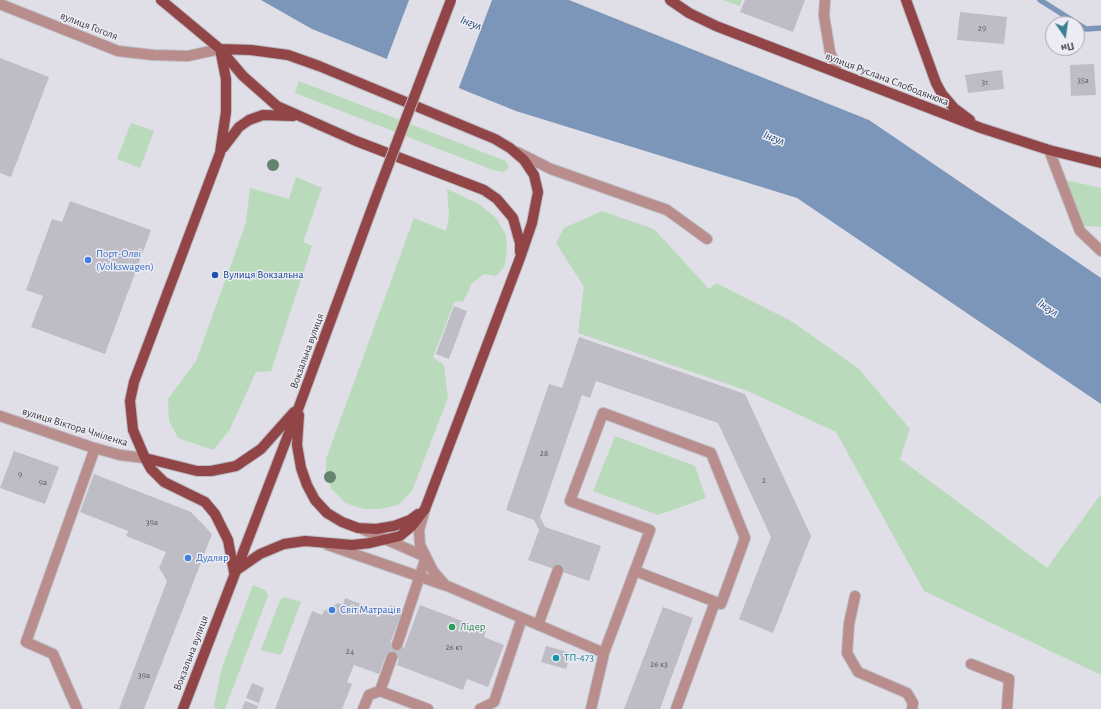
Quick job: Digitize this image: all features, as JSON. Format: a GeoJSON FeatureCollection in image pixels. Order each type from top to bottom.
{"type":"FeatureCollection","features":[{"type":"Feature","properties":{"kind":"main road"},"geometry":{"type":"LineString","coordinates":[[161,0],[220,49],[243,76],[260,93],[277,106],[297,116],[484,190],[497,199],[513,218],[520,243],[520,258]]}},
{"type":"Feature","properties":{"kind":"main road","name":"Вокзальна вулиця"},"geometry":{"type":"LineString","coordinates":[[183,709],[234,572],[300,404],[451,0]]}},
{"type":"Feature","properties":{"kind":"main road","name":"вулиця Руслана Слободянюка"},"geometry":{"type":"LineString","coordinates":[[670,0],[689,13],[716,26],[981,128],[1049,150],[1101,163]]}},
{"type":"Feature","properties":{"kind":"main road"},"geometry":{"type":"LineString","coordinates":[[906,0],[936,83],[942,94],[965,118],[981,128]]}},
{"type":"Feature","properties":{"kind":"main road"},"geometry":{"type":"LineString","coordinates":[[220,49],[251,50],[288,56],[447,118],[510,148],[524,160],[534,175],[538,192],[532,223],[520,258],[425,509],[412,526],[400,536],[387,540],[352,545],[305,541],[284,544],[260,554],[234,572],[228,540],[215,514],[205,502],[164,482],[151,469],[133,430],[130,401],[134,382],[220,153],[230,136],[239,126],[249,120],[264,114],[297,116]]}},
{"type":"Feature","properties":{"kind":"main road"},"geometry":{"type":"LineString","coordinates":[[220,49],[226,79],[226,112],[220,153]]}},
{"type":"Feature","properties":{"kind":"main road"},"geometry":{"type":"LineString","coordinates":[[145,458],[197,471],[211,471],[236,466],[261,449],[274,436],[300,404]]}},
{"type":"Feature","properties":{"kind":"main road"},"geometry":{"type":"LineString","coordinates":[[300,404],[297,445],[306,485],[315,500],[327,513],[342,522],[358,528],[376,529],[394,526],[410,520],[425,509]]}},
{"type":"Feature","properties":{"kind":"street"},"geometry":{"type":"LineString","coordinates":[[825,0],[824,16],[830,52],[837,72]]}},
{"type":"Feature","properties":{"kind":"street","name":"вулиця Гоголя"},"geometry":{"type":"LineString","coordinates":[[0,4],[118,51],[153,55],[188,56],[220,49]]}},
{"type":"Feature","properties":{"kind":"street"},"geometry":{"type":"LineString","coordinates":[[510,148],[551,169],[667,210],[707,239]]}},
{"type":"Feature","properties":{"kind":"street"},"geometry":{"type":"LineString","coordinates":[[1049,150],[1080,231],[1101,251]]}},
{"type":"Feature","properties":{"kind":"street"},"geometry":{"type":"LineString","coordinates":[[590,708],[604,653],[650,530],[570,501],[603,414],[711,453],[745,538],[721,604],[635,571]]}},
{"type":"Feature","properties":{"kind":"street","name":"вулиця Віктора Чміленка"},"geometry":{"type":"LineString","coordinates":[[0,416],[95,448],[120,455],[145,458]]}},
{"type":"Feature","properties":{"kind":"street"},"geometry":{"type":"LineString","coordinates":[[77,709],[53,654],[26,642],[95,448]]}},
{"type":"Feature","properties":{"kind":"street"},"geometry":{"type":"LineString","coordinates":[[425,509],[419,530],[420,545],[445,586]]}},
{"type":"Feature","properties":{"kind":"street"},"geometry":{"type":"LineString","coordinates":[[358,528],[426,557]]}},
{"type":"Feature","properties":{"kind":"street"},"geometry":{"type":"LineString","coordinates":[[323,543],[420,576],[604,653]]}},
{"type":"Feature","properties":{"kind":"street"},"geometry":{"type":"LineString","coordinates":[[397,645],[426,557]]}},
{"type":"Feature","properties":{"kind":"street"},"geometry":{"type":"LineString","coordinates":[[538,625],[558,570]]}},
{"type":"Feature","properties":{"kind":"street"},"geometry":{"type":"LineString","coordinates":[[855,596],[849,624],[847,653],[858,672],[908,693],[913,703],[912,709]]}},
{"type":"Feature","properties":{"kind":"street"},"geometry":{"type":"LineString","coordinates":[[676,709],[715,602]]}},
{"type":"Feature","properties":{"kind":"street"},"geometry":{"type":"LineString","coordinates":[[480,709],[494,702],[522,618]]}},
{"type":"Feature","properties":{"kind":"street"},"geometry":{"type":"LineString","coordinates":[[380,691],[392,657]]}},
{"type":"Feature","properties":{"kind":"street"},"geometry":{"type":"LineString","coordinates":[[971,664],[1009,679],[1007,709]]}},
{"type":"Feature","properties":{"kind":"street"},"geometry":{"type":"LineString","coordinates":[[363,709],[369,695],[380,691],[428,709]]}},
{"type":"Feature","properties":{"kind":"green space"},"geometry":{"type":"Polygon","coordinates":[[[723,0],[742,0],[740,6],[723,0]]]}},
{"type":"Feature","properties":{"kind":"green space"},"geometry":{"type":"Polygon","coordinates":[[[299,81],[506,161],[509,168],[504,172],[493,170],[295,93],[299,81]]]}},
{"type":"Feature","properties":{"kind":"green space"},"geometry":{"type":"Polygon","coordinates":[[[131,123],[154,131],[140,168],[117,159],[131,123]]]}},
{"type":"Feature","properties":{"kind":"green space"},"geometry":{"type":"Polygon","coordinates":[[[296,177],[322,188],[303,242],[312,246],[271,371],[256,372],[229,431],[213,450],[178,438],[169,421],[168,399],[196,361],[246,223],[250,188],[289,199],[296,177]]]}},
{"type":"Feature","properties":{"kind":"green space"},"geometry":{"type":"Polygon","coordinates":[[[1066,180],[1101,188],[1101,227],[1084,226],[1066,180]]]}},
{"type":"Feature","properties":{"kind":"green space"},"geometry":{"type":"Polygon","coordinates":[[[447,189],[479,204],[496,218],[506,235],[507,250],[504,267],[496,276],[484,274],[472,283],[463,302],[455,301],[433,357],[444,365],[448,398],[412,491],[398,505],[380,509],[364,509],[345,503],[331,488],[326,475],[326,459],[414,218],[446,231],[449,215],[447,189]]]}},
{"type":"Feature","properties":{"kind":"green space"},"geometry":{"type":"Polygon","coordinates":[[[602,211],[654,229],[709,289],[716,283],[791,321],[858,368],[910,429],[900,459],[1047,568],[1101,494],[1101,675],[924,591],[836,432],[748,391],[578,333],[584,287],[556,243],[564,228],[602,211]]]}},
{"type":"Feature","properties":{"kind":"green space"},"geometry":{"type":"Polygon","coordinates":[[[615,436],[695,466],[706,498],[658,515],[593,491],[615,436]]]}},
{"type":"Feature","properties":{"kind":"green space"},"geometry":{"type":"Polygon","coordinates":[[[253,585],[265,590],[268,596],[225,709],[219,709],[214,707],[222,667],[253,585]]]}},
{"type":"Feature","properties":{"kind":"green space"},"geometry":{"type":"Polygon","coordinates":[[[285,597],[301,602],[281,655],[261,650],[280,600],[285,597]]]}},
{"type":"Feature","properties":{"kind":"water","name":"Інгул"},"geometry":{"type":"Polygon","coordinates":[[[261,0],[569,0],[869,120],[1101,278],[1101,404],[797,198],[516,111],[312,29],[261,0]]]}},
{"type":"Feature","properties":{"kind":"pier"},"geometry":{"type":"Polygon","coordinates":[[[409,0],[492,0],[458,90],[386,61],[409,0]]]}},
{"type":"Feature","properties":{"kind":"building"},"geometry":{"type":"Polygon","coordinates":[[[745,0],[805,0],[793,32],[740,12],[745,0]]]}},
{"type":"Feature","properties":{"kind":"building"},"geometry":{"type":"Polygon","coordinates":[[[960,12],[1007,17],[1004,44],[957,40],[960,12]]]}},
{"type":"Feature","properties":{"kind":"building"},"geometry":{"type":"Polygon","coordinates":[[[0,58],[49,77],[11,177],[0,173],[0,58]]]}},
{"type":"Feature","properties":{"kind":"building"},"geometry":{"type":"Polygon","coordinates":[[[1094,64],[1096,95],[1071,96],[1070,65],[1094,64]]]}},
{"type":"Feature","properties":{"kind":"building"},"geometry":{"type":"Polygon","coordinates":[[[1002,70],[1004,89],[968,93],[965,75],[1002,70]]]}},
{"type":"Feature","properties":{"kind":"building","name":"Порт-Олві (Volkswagen)"},"geometry":{"type":"Polygon","coordinates":[[[70,201],[151,230],[105,354],[31,327],[43,296],[26,290],[52,219],[62,222],[70,201]]]}},
{"type":"Feature","properties":{"kind":"building"},"geometry":{"type":"Polygon","coordinates":[[[454,306],[467,311],[449,359],[436,354],[454,306]]]}},
{"type":"Feature","properties":{"kind":"building"},"geometry":{"type":"Polygon","coordinates":[[[579,337],[745,394],[811,536],[773,633],[739,619],[771,537],[718,423],[596,381],[590,398],[582,395],[540,517],[545,527],[601,546],[589,581],[528,560],[539,530],[534,520],[506,510],[549,384],[562,388],[579,337]]]}},
{"type":"Feature","properties":{"kind":"building"},"geometry":{"type":"Polygon","coordinates":[[[14,451],[59,467],[45,504],[0,488],[14,451]]]}},
{"type":"Feature","properties":{"kind":"building"},"geometry":{"type":"Polygon","coordinates":[[[94,474],[191,512],[212,534],[144,709],[119,709],[167,581],[159,568],[166,552],[126,536],[128,531],[80,512],[94,474]]]}},
{"type":"Feature","properties":{"kind":"building"},"geometry":{"type":"Polygon","coordinates":[[[345,598],[386,614],[390,605],[403,610],[390,643],[404,648],[420,605],[486,630],[484,637],[504,645],[488,687],[467,679],[463,690],[397,665],[399,659],[386,655],[379,674],[354,665],[347,682],[352,684],[342,709],[275,709],[312,611],[322,615],[324,611],[338,603],[343,605],[345,598]]]}},
{"type":"Feature","properties":{"kind":"building"},"geometry":{"type":"Polygon","coordinates":[[[663,607],[693,618],[660,709],[624,709],[663,607]]]}},
{"type":"Feature","properties":{"kind":"building","name":"ТП-473"},"geometry":{"type":"Polygon","coordinates":[[[546,646],[571,653],[566,669],[541,662],[546,646]]]}},
{"type":"Feature","properties":{"kind":"building"},"geometry":{"type":"Polygon","coordinates":[[[252,683],[264,688],[259,703],[246,698],[252,683]]]}},
{"type":"Feature","properties":{"kind":"building"},"geometry":{"type":"Polygon","coordinates":[[[245,701],[258,706],[257,709],[242,709],[245,701]]]}},
{"type":"Feature","properties":{"kind":"waterway"},"geometry":{"type":"LineString","coordinates":[[1040,0],[1086,29],[1101,28]]}},
{"type":"Feature","properties":{"kind":"place","name":"Порт-Олві (Volkswagen)"},"geometry":{"type":"Point","coordinates":[88,260]}},
{"type":"Feature","properties":{"kind":"place","name":"Вулиця Вокзальна"},"geometry":{"type":"Point","coordinates":[215,275]}},
{"type":"Feature","properties":{"kind":"place","name":"Дудляр"},"geometry":{"type":"Point","coordinates":[188,558]}},
{"type":"Feature","properties":{"kind":"place","name":"Світ Матраців"},"geometry":{"type":"Point","coordinates":[332,610]}},
{"type":"Feature","properties":{"kind":"place","name":"Лідер"},"geometry":{"type":"Point","coordinates":[452,627]}},
{"type":"Feature","properties":{"kind":"place","name":"ТП-473"},"geometry":{"type":"Point","coordinates":[556,658]}}]}
